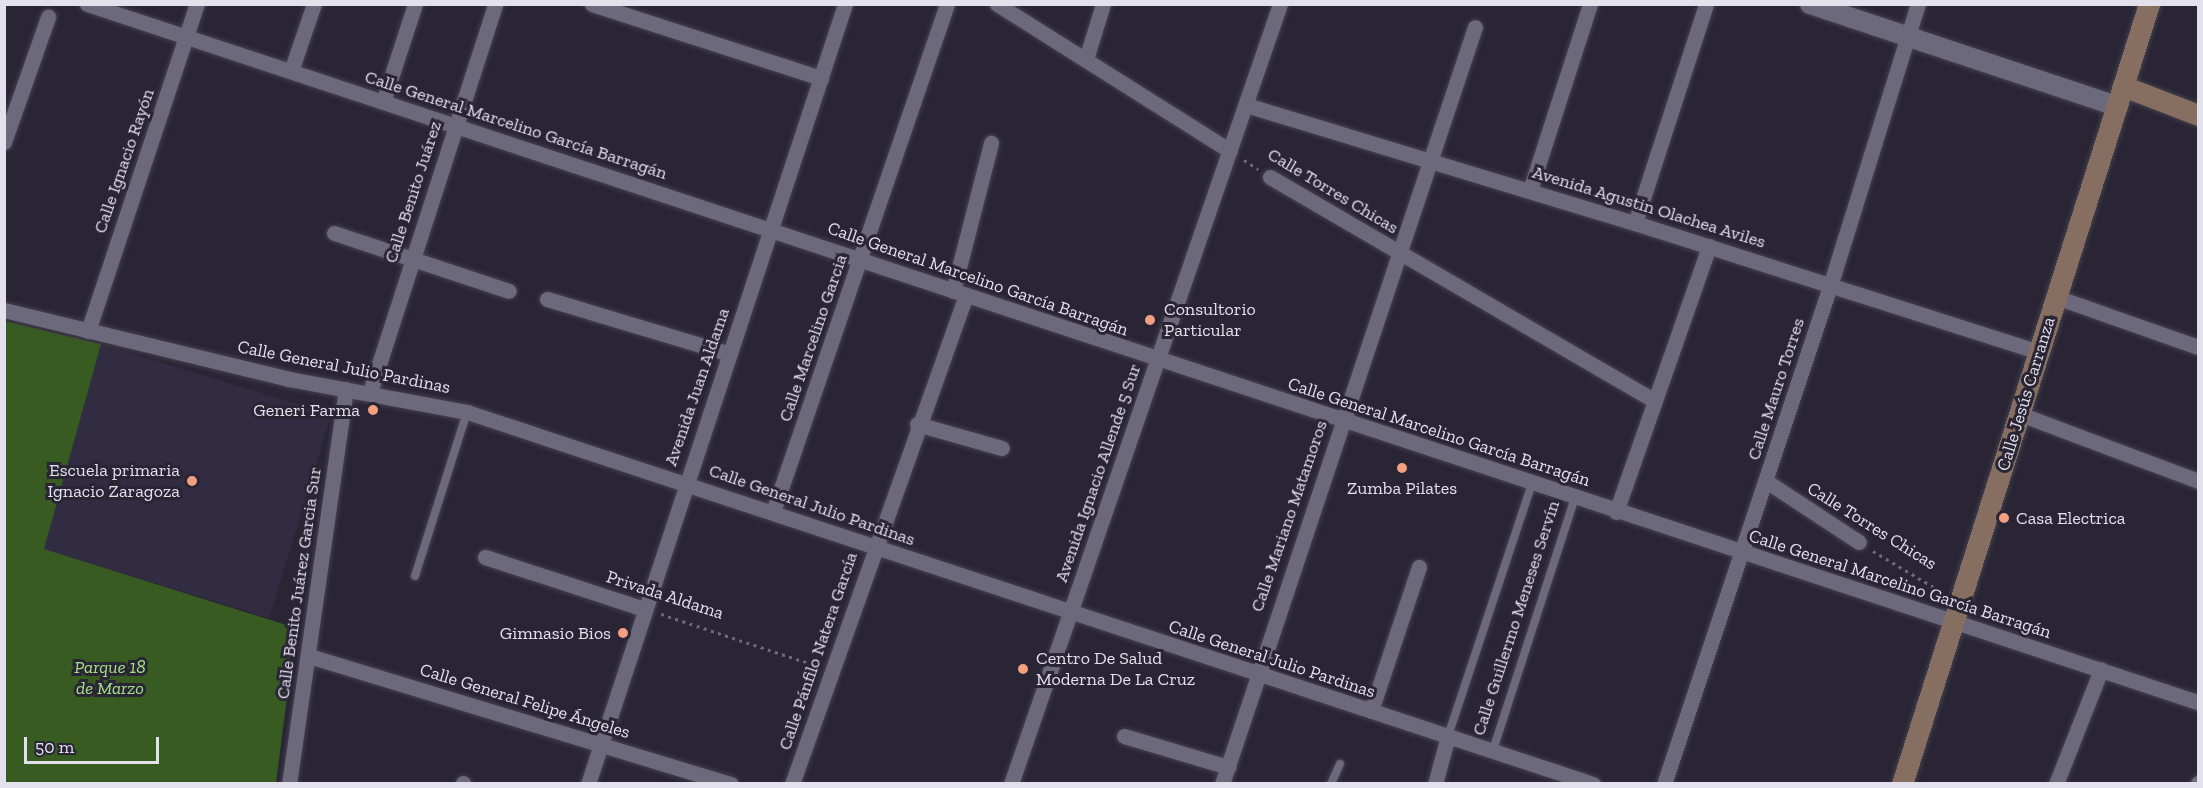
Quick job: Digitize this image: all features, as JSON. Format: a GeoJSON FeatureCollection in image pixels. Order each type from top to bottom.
{"type":"FeatureCollection","features":[{"type":"Feature","properties":{"kind":"main road","name":"Calle Jesús Carranza"},"geometry":{"type":"LineString","coordinates":[[1902,783],[2149,4]]}},
{"type":"Feature","properties":{"kind":"main road"},"geometry":{"type":"LineString","coordinates":[[2123,86],[2199,115]]}},
{"type":"Feature","properties":{"kind":"street","name":"Calle General Marcelino García Barragán"},"geometry":{"type":"LineString","coordinates":[[87,4],[116,9],[186,39],[455,125],[1616,512],[1742,552],[1956,612],[2101,670],[2199,702]]}},
{"type":"Feature","properties":{"kind":"street","name":"Calle Ignacio Rayón"},"geometry":{"type":"LineString","coordinates":[[88,331],[197,4]]}},
{"type":"Feature","properties":{"kind":"street"},"geometry":{"type":"LineString","coordinates":[[291,71],[314,4]]}},
{"type":"Feature","properties":{"kind":"street"},"geometry":{"type":"LineString","coordinates":[[383,102],[415,4]]}},
{"type":"Feature","properties":{"kind":"street","name":"Calle Benito Juárez"},"geometry":{"type":"LineString","coordinates":[[370,392],[495,4]]}},
{"type":"Feature","properties":{"kind":"street"},"geometry":{"type":"LineString","coordinates":[[592,4],[821,78]]}},
{"type":"Feature","properties":{"kind":"street","name":"Avenida Juan Aldama"},"geometry":{"type":"LineString","coordinates":[[588,783],[685,482],[730,354],[845,4]]}},
{"type":"Feature","properties":{"kind":"street","name":"Calle Marcelino Garcia"},"geometry":{"type":"LineString","coordinates":[[773,512],[947,4]]}},
{"type":"Feature","properties":{"kind":"street"},"geometry":{"type":"LineString","coordinates":[[997,4],[1230,151]]}},
{"type":"Feature","properties":{"kind":"street"},"geometry":{"type":"LineString","coordinates":[[1086,59],[1104,4]]}},
{"type":"Feature","properties":{"kind":"street","name":"Avenida Ignacio Allende 5 Sur"},"geometry":{"type":"LineString","coordinates":[[1011,783],[1280,4]]}},
{"type":"Feature","properties":{"kind":"street"},"geometry":{"type":"LineString","coordinates":[[1530,190],[1590,4]]}},
{"type":"Feature","properties":{"kind":"street"},"geometry":{"type":"LineString","coordinates":[[1635,223],[1706,4]]}},
{"type":"Feature","properties":{"kind":"street"},"geometry":{"type":"LineString","coordinates":[[1810,4],[2116,106]]}},
{"type":"Feature","properties":{"kind":"street","name":"Calle Mauro Torres"},"geometry":{"type":"LineString","coordinates":[[1664,783],[1830,286],[1918,4]]}},
{"type":"Feature","properties":{"kind":"street"},"geometry":{"type":"LineString","coordinates":[[4,142],[48,17]]}},
{"type":"Feature","properties":{"kind":"street","name":"Calle Mariano Matamoros"},"geometry":{"type":"LineString","coordinates":[[1222,783],[1256,674],[1342,419],[1401,254],[1475,27]]}},
{"type":"Feature","properties":{"kind":"street","name":"Avenida Agustin Olachea Aviles"},"geometry":{"type":"LineString","coordinates":[[1246,105],[1530,190],[2038,352]]}},
{"type":"Feature","properties":{"kind":"street","name":"Calle Pánfilo Natera García"},"geometry":{"type":"LineString","coordinates":[[792,783],[875,549],[959,293],[991,143]]}},
{"type":"Feature","properties":{"kind":"street","name":"Calle Torres Chicas"},"geometry":{"type":"LineString","coordinates":[[1270,177],[1655,401]]}},
{"type":"Feature","properties":{"kind":"street"},"geometry":{"type":"LineString","coordinates":[[334,233],[509,291]]}},
{"type":"Feature","properties":{"kind":"street"},"geometry":{"type":"LineString","coordinates":[[1616,512],[1709,246]]}},
{"type":"Feature","properties":{"kind":"street"},"geometry":{"type":"LineString","coordinates":[[2056,297],[2199,347]]}},
{"type":"Feature","properties":{"kind":"street"},"geometry":{"type":"LineString","coordinates":[[547,299],[730,354]]}},
{"type":"Feature","properties":{"kind":"street","name":"Calle General Julio Pardinas"},"geometry":{"type":"LineString","coordinates":[[4,310],[289,379],[370,392],[467,412],[685,482],[1070,614],[1593,783]]}},
{"type":"Feature","properties":{"kind":"street","name":"Calle Benito Juárez Garcia Sur"},"geometry":{"type":"LineString","coordinates":[[289,783],[346,389]]}},
{"type":"Feature","properties":{"kind":"street"},"geometry":{"type":"LineString","coordinates":[[2020,414],[2199,481]]}},
{"type":"Feature","properties":{"kind":"street"},"geometry":{"type":"LineString","coordinates":[[917,424],[1002,448]]}},
{"type":"Feature","properties":{"kind":"street","name":"Calle Torres Chicas"},"geometry":{"type":"LineString","coordinates":[[1766,481],[1859,543]]}},
{"type":"Feature","properties":{"kind":"street","name":"Privada Aldama"},"geometry":{"type":"LineString","coordinates":[[485,557],[644,609]]}},
{"type":"Feature","properties":{"kind":"street"},"geometry":{"type":"LineString","coordinates":[[1371,711],[1419,567]]}},
{"type":"Feature","properties":{"kind":"street","name":"Calle General Felipe Ángeles"},"geometry":{"type":"LineString","coordinates":[[309,656],[731,783]]}},
{"type":"Feature","properties":{"kind":"street"},"geometry":{"type":"LineString","coordinates":[[2056,783],[2101,670]]}},
{"type":"Feature","properties":{"kind":"street"},"geometry":{"type":"LineString","coordinates":[[1124,736],[1228,767]]}},
{"type":"Feature","properties":{"kind":"street"},"geometry":{"type":"LineString","coordinates":[[1435,783],[1448,736]]}},
{"type":"Feature","properties":{"kind":"lane"},"geometry":{"type":"LineString","coordinates":[[415,576],[467,412]]}},
{"type":"Feature","properties":{"kind":"lane"},"geometry":{"type":"LineString","coordinates":[[1448,736],[1532,483]]}},
{"type":"Feature","properties":{"kind":"lane","name":"Calle Guillermo Meneses Servín"},"geometry":{"type":"LineString","coordinates":[[1493,750],[1575,497]]}},
{"type":"Feature","properties":{"kind":"lane"},"geometry":{"type":"LineString","coordinates":[[1331,783],[1340,764]]}},
{"type":"Feature","properties":{"kind":"path","name":"Calle Torres Chicas"},"geometry":{"type":"LineString","coordinates":[[1230,151],[1270,177]]}},
{"type":"Feature","properties":{"kind":"path","name":"Calle Torres Chicas"},"geometry":{"type":"LineString","coordinates":[[1859,543],[1956,612]]}},
{"type":"Feature","properties":{"kind":"path","name":"Privada Aldama"},"geometry":{"type":"LineString","coordinates":[[644,609],[833,672]]}},
{"type":"Feature","properties":{"kind":"shaded area","name":"Escuela primaria Ignacio Zaragoza"},"geometry":{"type":"Polygon","coordinates":[[[101,344],[331,414],[269,618],[39,548],[101,344]]]}},
{"type":"Feature","properties":{"kind":"green space","name":"Parque 18 de Marzo"},"geometry":{"type":"Polygon","coordinates":[[[5,321],[101,344],[44,549],[296,628],[276,783],[5,783],[5,321]]]}},
{"type":"Feature","properties":{"kind":"place","name":"Consultorio Particular"},"geometry":{"type":"Point","coordinates":[1150,320]}},
{"type":"Feature","properties":{"kind":"place","name":"Generi Farma"},"geometry":{"type":"Point","coordinates":[373,410]}},
{"type":"Feature","properties":{"kind":"place","name":"Zumba Pilates"},"geometry":{"type":"Point","coordinates":[1402,468]}},
{"type":"Feature","properties":{"kind":"place","name":"Escuela primaria Ignacio Zaragoza"},"geometry":{"type":"Point","coordinates":[192,481]}},
{"type":"Feature","properties":{"kind":"place","name":"Casa Electrica"},"geometry":{"type":"Point","coordinates":[2004,518]}},
{"type":"Feature","properties":{"kind":"place","name":"Gimnasio Bios"},"geometry":{"type":"Point","coordinates":[623,633]}},
{"type":"Feature","properties":{"kind":"place","name":"Centro De Salud Moderna De La Cruz"},"geometry":{"type":"Point","coordinates":[1023,669]}}]}
